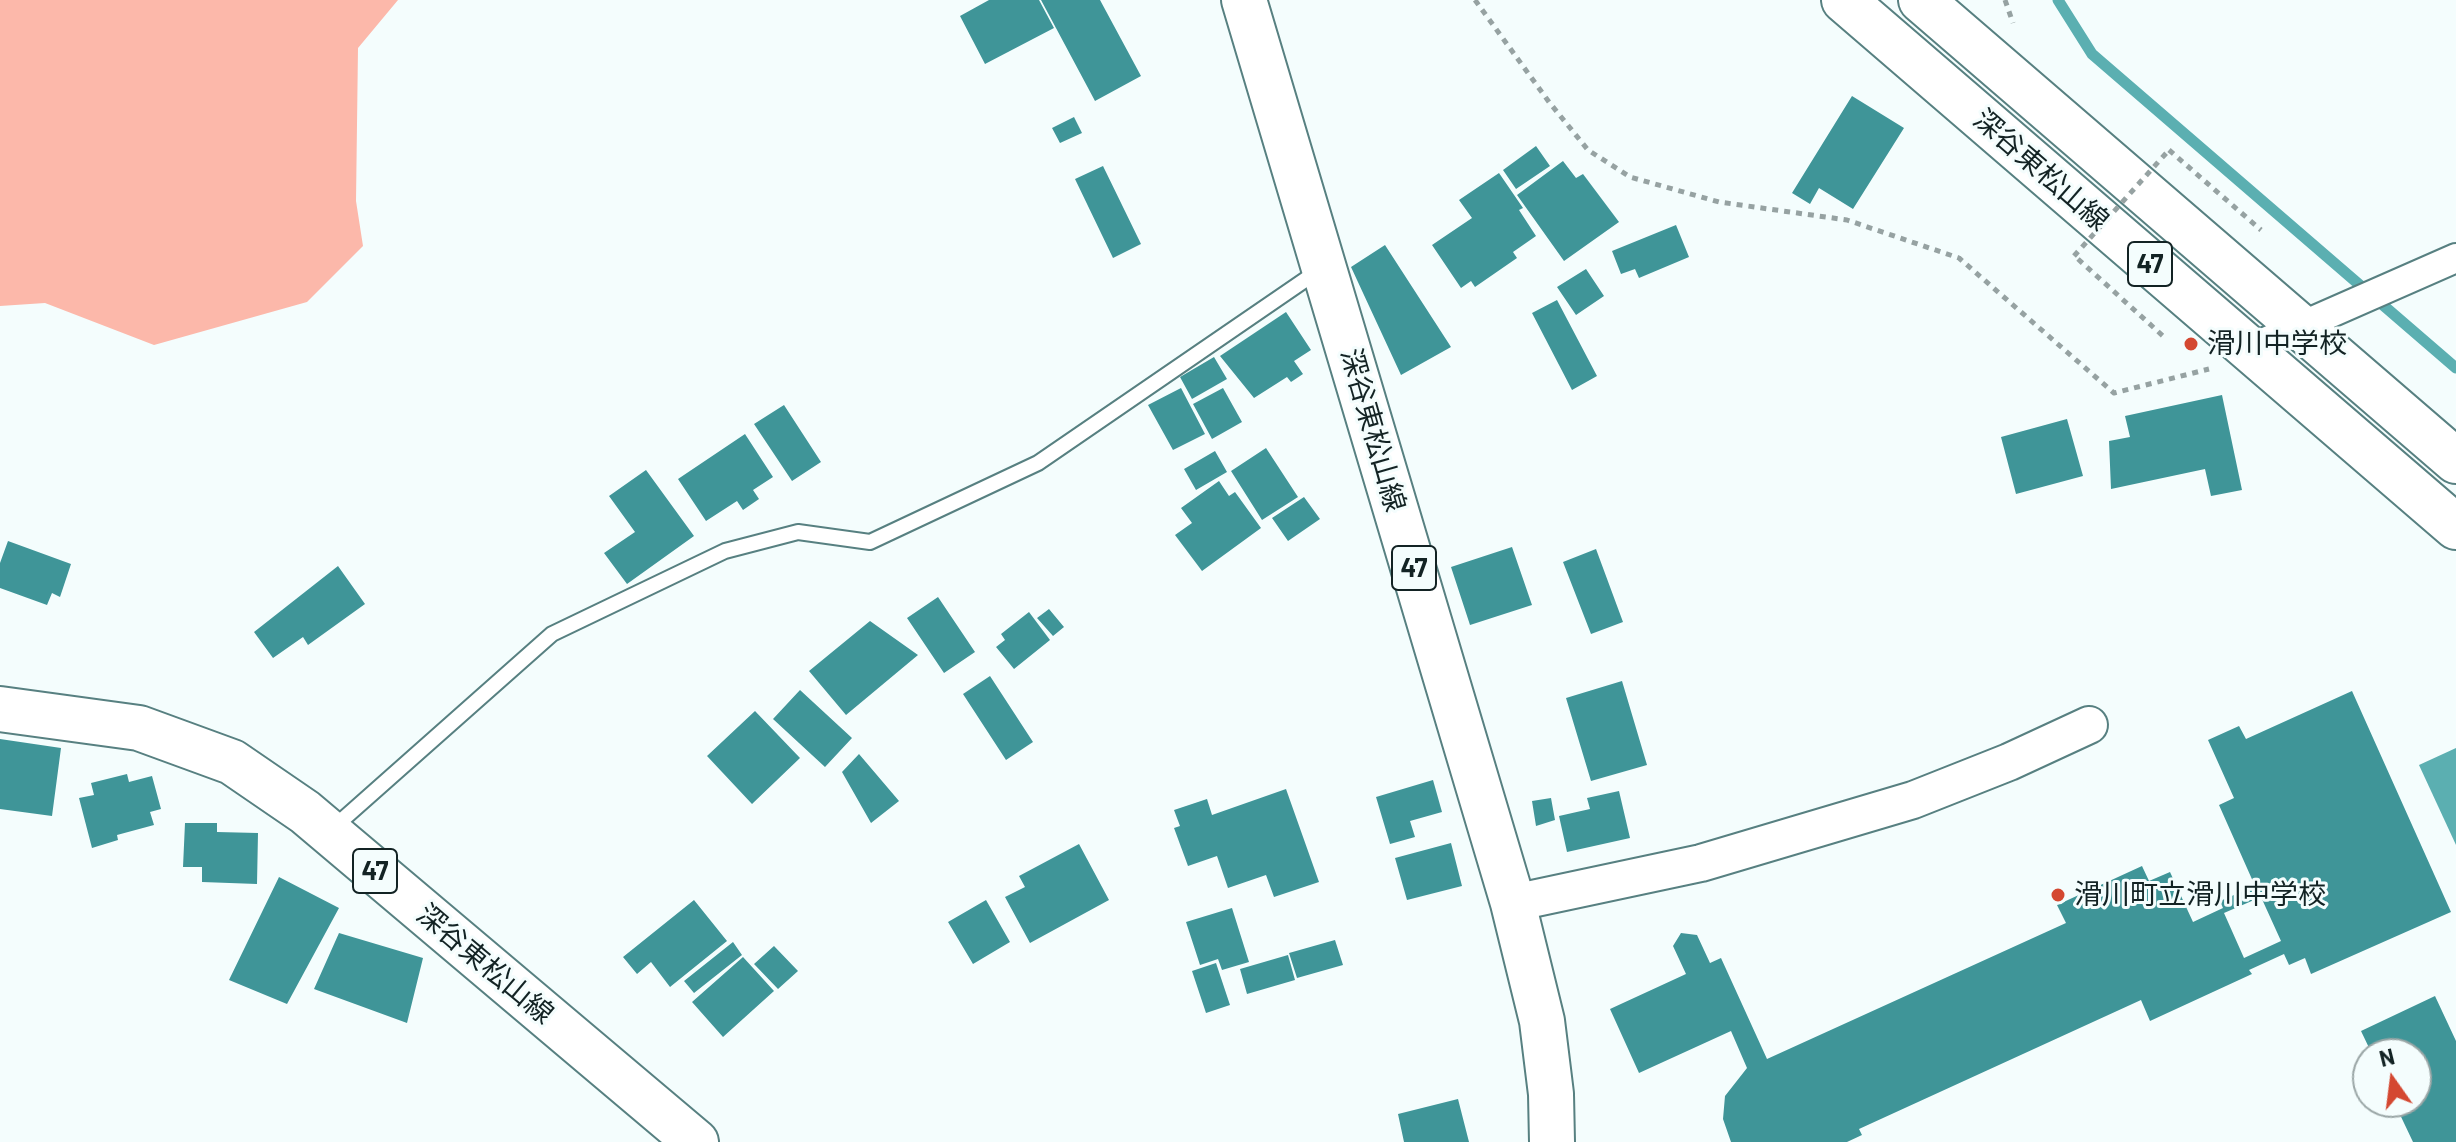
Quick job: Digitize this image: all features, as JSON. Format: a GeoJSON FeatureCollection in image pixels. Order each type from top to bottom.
{"type":"FeatureCollection","features":[{"type":"Feature","properties":{"kind":"main road","name":"深谷東松山線"},"geometry":{"type":"LineString","coordinates":[[1244,0],[1513,903],[1542,1021],[1551,1094],[1552,1142]]}},
{"type":"Feature","properties":{"kind":"main road","name":"深谷東松山線"},"geometry":{"type":"LineString","coordinates":[[1844,0],[2456,527]]}},
{"type":"Feature","properties":{"kind":"main road","name":"深谷東松山線"},"geometry":{"type":"LineString","coordinates":[[1921,0],[2456,461]]}},
{"type":"Feature","properties":{"kind":"main road","name":"深谷東松山線"},"geometry":{"type":"LineString","coordinates":[[0,709],[139,728],[232,762],[329,832],[696,1142]]}},
{"type":"Feature","properties":{"kind":"street"},"geometry":{"type":"LineString","coordinates":[[2249,349],[2456,258]]}},
{"type":"Feature","properties":{"kind":"street"},"geometry":{"type":"LineString","coordinates":[[1513,903],[1701,863],[1913,800],[2009,762],[2089,725]]}},
{"type":"Feature","properties":{"kind":"lane"},"geometry":{"type":"LineString","coordinates":[[329,832],[552,634],[725,551],[798,532],[870,542],[1038,463],[1324,267]]}},
{"type":"Feature","properties":{"kind":"path"},"geometry":{"type":"LineString","coordinates":[[1475,0],[1588,150],[1630,177],[1719,202],[1847,220],[1898,234],[1959,258],[2114,393],[2216,367],[2249,349]]}},
{"type":"Feature","properties":{"kind":"path"},"geometry":{"type":"LineString","coordinates":[[2163,336],[2074,256],[2169,150],[2261,230]]}},
{"type":"Feature","properties":{"kind":"shaded area"},"geometry":{"type":"Polygon","coordinates":[[[0,0],[398,0],[358,48],[356,201],[363,246],[307,302],[154,345],[45,303],[0,306],[0,0]]]}},
{"type":"Feature","properties":{"kind":"water"},"geometry":{"type":"Polygon","coordinates":[[[2456,748],[2456,845],[2419,765],[2456,748]]]}},
{"type":"Feature","properties":{"kind":"building"},"geometry":{"type":"Polygon","coordinates":[[[989,0],[1039,0],[1054,28],[985,64],[960,16],[989,0]]]}},
{"type":"Feature","properties":{"kind":"building"},"geometry":{"type":"Polygon","coordinates":[[[1041,0],[1100,0],[1141,76],[1095,101],[1041,0]]]}},
{"type":"Feature","properties":{"kind":"building"},"geometry":{"type":"Polygon","coordinates":[[[1852,96],[1904,128],[1853,209],[1819,188],[1810,204],[1792,193],[1852,96]]]}},
{"type":"Feature","properties":{"kind":"building"},"geometry":{"type":"Polygon","coordinates":[[[1074,117],[1082,133],[1060,143],[1052,128],[1074,117]]]}},
{"type":"Feature","properties":{"kind":"building"},"geometry":{"type":"Polygon","coordinates":[[[1536,146],[1550,166],[1516,189],[1503,170],[1536,146]]]}},
{"type":"Feature","properties":{"kind":"building"},"geometry":{"type":"Polygon","coordinates":[[[1563,161],[1576,178],[1583,174],[1619,222],[1564,261],[1517,195],[1563,161]]]}},
{"type":"Feature","properties":{"kind":"building"},"geometry":{"type":"Polygon","coordinates":[[[1103,166],[1141,244],[1113,258],[1075,179],[1103,166]]]}},
{"type":"Feature","properties":{"kind":"building"},"geometry":{"type":"Polygon","coordinates":[[[1499,173],[1523,208],[1519,210],[1536,236],[1513,252],[1517,258],[1475,287],[1471,281],[1461,288],[1432,245],[1472,218],[1459,200],[1499,173]]]}},
{"type":"Feature","properties":{"kind":"building"},"geometry":{"type":"Polygon","coordinates":[[[1676,225],[1689,257],[1639,278],[1635,269],[1621,274],[1612,251],[1676,225]]]}},
{"type":"Feature","properties":{"kind":"building"},"geometry":{"type":"Polygon","coordinates":[[[1385,245],[1451,347],[1401,375],[1351,267],[1385,245]]]}},
{"type":"Feature","properties":{"kind":"building"},"geometry":{"type":"Polygon","coordinates":[[[1586,269],[1604,296],[1576,315],[1557,287],[1586,269]]]}},
{"type":"Feature","properties":{"kind":"building"},"geometry":{"type":"Polygon","coordinates":[[[1557,300],[1597,376],[1572,390],[1532,313],[1557,300]]]}},
{"type":"Feature","properties":{"kind":"building"},"geometry":{"type":"Polygon","coordinates":[[[1286,312],[1311,350],[1294,361],[1303,374],[1291,382],[1287,377],[1254,398],[1220,356],[1286,312]]]}},
{"type":"Feature","properties":{"kind":"building"},"geometry":{"type":"Polygon","coordinates":[[[1214,357],[1227,379],[1192,399],[1180,377],[1214,357]]]}},
{"type":"Feature","properties":{"kind":"building"},"geometry":{"type":"Polygon","coordinates":[[[1181,388],[1205,434],[1173,450],[1148,405],[1181,388]]]}},
{"type":"Feature","properties":{"kind":"building"},"geometry":{"type":"Polygon","coordinates":[[[1223,388],[1242,422],[1212,439],[1193,404],[1223,388]]]}},
{"type":"Feature","properties":{"kind":"building"},"geometry":{"type":"Polygon","coordinates":[[[2222,395],[2242,490],[2211,496],[2205,469],[2111,489],[2109,441],[2130,437],[2125,416],[2222,395]]]}},
{"type":"Feature","properties":{"kind":"building"},"geometry":{"type":"Polygon","coordinates":[[[784,405],[821,462],[792,481],[754,424],[784,405]]]}},
{"type":"Feature","properties":{"kind":"building"},"geometry":{"type":"Polygon","coordinates":[[[2067,419],[2083,476],[2016,494],[2001,437],[2067,419]]]}},
{"type":"Feature","properties":{"kind":"building"},"geometry":{"type":"Polygon","coordinates":[[[745,434],[773,477],[753,490],[759,499],[743,510],[737,501],[706,521],[678,479],[745,434]]]}},
{"type":"Feature","properties":{"kind":"building"},"geometry":{"type":"Polygon","coordinates":[[[1266,448],[1298,497],[1262,520],[1231,471],[1266,448]]]}},
{"type":"Feature","properties":{"kind":"building"},"geometry":{"type":"Polygon","coordinates":[[[1215,451],[1227,472],[1196,490],[1184,469],[1215,451]]]}},
{"type":"Feature","properties":{"kind":"building"},"geometry":{"type":"Polygon","coordinates":[[[646,470],[694,536],[627,584],[604,553],[635,532],[609,496],[646,470]]]}},
{"type":"Feature","properties":{"kind":"building"},"geometry":{"type":"Polygon","coordinates":[[[1219,481],[1229,496],[1235,492],[1261,528],[1202,571],[1175,535],[1192,523],[1181,508],[1219,481]]]}},
{"type":"Feature","properties":{"kind":"building"},"geometry":{"type":"Polygon","coordinates":[[[1304,497],[1320,519],[1288,541],[1272,518],[1304,497]]]}},
{"type":"Feature","properties":{"kind":"building"},"geometry":{"type":"Polygon","coordinates":[[[8,541],[71,564],[60,597],[52,593],[47,605],[0,588],[0,563],[8,541]]]}},
{"type":"Feature","properties":{"kind":"building"},"geometry":{"type":"Polygon","coordinates":[[[1512,547],[1532,605],[1470,625],[1451,567],[1512,547]]]}},
{"type":"Feature","properties":{"kind":"building"},"geometry":{"type":"Polygon","coordinates":[[[1596,549],[1623,622],[1591,634],[1563,562],[1596,549]]]}},
{"type":"Feature","properties":{"kind":"building"},"geometry":{"type":"Polygon","coordinates":[[[338,566],[365,604],[308,645],[303,637],[273,658],[254,632],[338,566]]]}},
{"type":"Feature","properties":{"kind":"building"},"geometry":{"type":"Polygon","coordinates":[[[938,597],[975,652],[944,673],[907,618],[938,597]]]}},
{"type":"Feature","properties":{"kind":"building"},"geometry":{"type":"Polygon","coordinates":[[[1049,609],[1064,627],[1053,636],[1037,618],[1049,609]]]}},
{"type":"Feature","properties":{"kind":"building"},"geometry":{"type":"Polygon","coordinates":[[[1029,612],[1050,640],[1014,669],[996,647],[1005,640],[1001,634],[1029,612]]]}},
{"type":"Feature","properties":{"kind":"building"},"geometry":{"type":"Polygon","coordinates":[[[870,621],[918,655],[846,715],[809,671],[870,621]]]}},
{"type":"Feature","properties":{"kind":"building"},"geometry":{"type":"Polygon","coordinates":[[[990,676],[1033,742],[1006,760],[963,694],[990,676]]]}},
{"type":"Feature","properties":{"kind":"building"},"geometry":{"type":"Polygon","coordinates":[[[1622,681],[1647,765],[1591,781],[1566,698],[1622,681]]]}},
{"type":"Feature","properties":{"kind":"building"},"geometry":{"type":"Polygon","coordinates":[[[800,690],[852,738],[825,767],[773,719],[800,690]]]}},
{"type":"Feature","properties":{"kind":"building"},"geometry":{"type":"Polygon","coordinates":[[[2352,691],[2451,912],[2311,974],[2305,958],[2289,965],[2284,954],[2249,970],[2252,974],[2150,1021],[2141,1000],[1859,1129],[1862,1135],[1847,1142],[1731,1142],[1723,1119],[1725,1096],[1747,1068],[1731,1031],[1639,1073],[1610,1009],[1686,974],[1673,946],[1681,933],[1697,935],[1710,963],[1721,958],[1767,1059],[2066,923],[2057,905],[2142,866],[2149,881],[2170,872],[2193,922],[2223,908],[2220,901],[2255,886],[2219,805],[2234,798],[2208,740],[2239,726],[2246,739],[2352,691]],[[2261,897],[2224,913],[2244,958],[2281,941],[2261,897]]]}},
{"type":"Feature","properties":{"kind":"building"},"geometry":{"type":"Polygon","coordinates":[[[755,711],[800,758],[752,804],[707,756],[755,711]]]}},
{"type":"Feature","properties":{"kind":"building"},"geometry":{"type":"Polygon","coordinates":[[[0,739],[61,748],[52,816],[0,809],[0,739]]]}},
{"type":"Feature","properties":{"kind":"building"},"geometry":{"type":"Polygon","coordinates":[[[859,754],[899,801],[871,823],[842,772],[859,754]]]}},
{"type":"Feature","properties":{"kind":"building"},"geometry":{"type":"Polygon","coordinates":[[[127,774],[129,782],[152,776],[161,809],[150,812],[154,825],[117,835],[118,840],[92,848],[79,798],[94,795],[91,783],[127,774]]]}},
{"type":"Feature","properties":{"kind":"building"},"geometry":{"type":"Polygon","coordinates":[[[1433,780],[1442,812],[1410,821],[1415,837],[1390,844],[1376,797],[1433,780]]]}},
{"type":"Feature","properties":{"kind":"building"},"geometry":{"type":"Polygon","coordinates":[[[1286,789],[1319,882],[1274,897],[1266,875],[1228,888],[1217,856],[1188,866],[1174,828],[1180,826],[1174,810],[1207,799],[1212,815],[1286,789]]]}},
{"type":"Feature","properties":{"kind":"building"},"geometry":{"type":"Polygon","coordinates":[[[1619,791],[1630,838],[1567,852],[1559,816],[1590,809],[1587,798],[1619,791]]]}},
{"type":"Feature","properties":{"kind":"building"},"geometry":{"type":"Polygon","coordinates":[[[1551,798],[1555,820],[1536,826],[1532,801],[1551,798]]]}},
{"type":"Feature","properties":{"kind":"building"},"geometry":{"type":"Polygon","coordinates":[[[185,823],[217,823],[217,832],[258,833],[257,884],[202,882],[202,867],[183,867],[185,823]]]}},
{"type":"Feature","properties":{"kind":"building"},"geometry":{"type":"Polygon","coordinates":[[[1451,843],[1462,886],[1407,900],[1395,858],[1451,843]]]}},
{"type":"Feature","properties":{"kind":"building"},"geometry":{"type":"Polygon","coordinates":[[[1079,844],[1109,900],[1030,943],[1005,897],[1025,887],[1019,876],[1079,844]]]}},
{"type":"Feature","properties":{"kind":"building"},"geometry":{"type":"Polygon","coordinates":[[[279,877],[339,908],[287,1004],[229,980],[279,877]]]}},
{"type":"Feature","properties":{"kind":"building"},"geometry":{"type":"Polygon","coordinates":[[[694,900],[727,941],[670,987],[651,962],[637,974],[623,957],[694,900]]]}},
{"type":"Feature","properties":{"kind":"building"},"geometry":{"type":"Polygon","coordinates":[[[986,900],[1010,942],[973,964],[948,922],[986,900]]]}},
{"type":"Feature","properties":{"kind":"building"},"geometry":{"type":"Polygon","coordinates":[[[1232,908],[1249,962],[1222,970],[1218,959],[1200,965],[1186,922],[1232,908]]]}},
{"type":"Feature","properties":{"kind":"building"},"geometry":{"type":"Polygon","coordinates":[[[339,933],[423,958],[407,1023],[314,989],[339,933]]]}},
{"type":"Feature","properties":{"kind":"building"},"geometry":{"type":"Polygon","coordinates":[[[1335,940],[1343,965],[1297,978],[1289,953],[1335,940]]]}},
{"type":"Feature","properties":{"kind":"building"},"geometry":{"type":"Polygon","coordinates":[[[733,942],[742,955],[694,993],[684,981],[733,942]]]}},
{"type":"Feature","properties":{"kind":"building"},"geometry":{"type":"Polygon","coordinates":[[[774,946],[798,971],[778,989],[754,964],[774,946]]]}},
{"type":"Feature","properties":{"kind":"building"},"geometry":{"type":"Polygon","coordinates":[[[1288,955],[1295,980],[1247,994],[1240,969],[1288,955]]]}},
{"type":"Feature","properties":{"kind":"building"},"geometry":{"type":"Polygon","coordinates":[[[743,957],[774,991],[723,1037],[692,1002],[743,957]]]}},
{"type":"Feature","properties":{"kind":"building"},"geometry":{"type":"Polygon","coordinates":[[[1216,963],[1230,1005],[1206,1013],[1192,971],[1216,963]]]}},
{"type":"Feature","properties":{"kind":"building"},"geometry":{"type":"Polygon","coordinates":[[[2435,996],[2456,1041],[2456,1142],[2413,1142],[2402,1118],[2432,1118],[2432,1038],[2364,1038],[2361,1031],[2435,996]]]}},
{"type":"Feature","properties":{"kind":"building"},"geometry":{"type":"Polygon","coordinates":[[[1458,1099],[1469,1142],[1404,1142],[1398,1114],[1458,1099]]]}},
{"type":"Feature","properties":{"kind":"waterway"},"geometry":{"type":"LineString","coordinates":[[2058,0],[2092,54],[2456,368]]}},
{"type":"Feature","properties":{"kind":"place","name":"滑川中学校"},"geometry":{"type":"Point","coordinates":[2191,344]}},
{"type":"Feature","properties":{"kind":"place","name":"滑川町立滑川中学校"},"geometry":{"type":"Point","coordinates":[2058,895]}}]}
